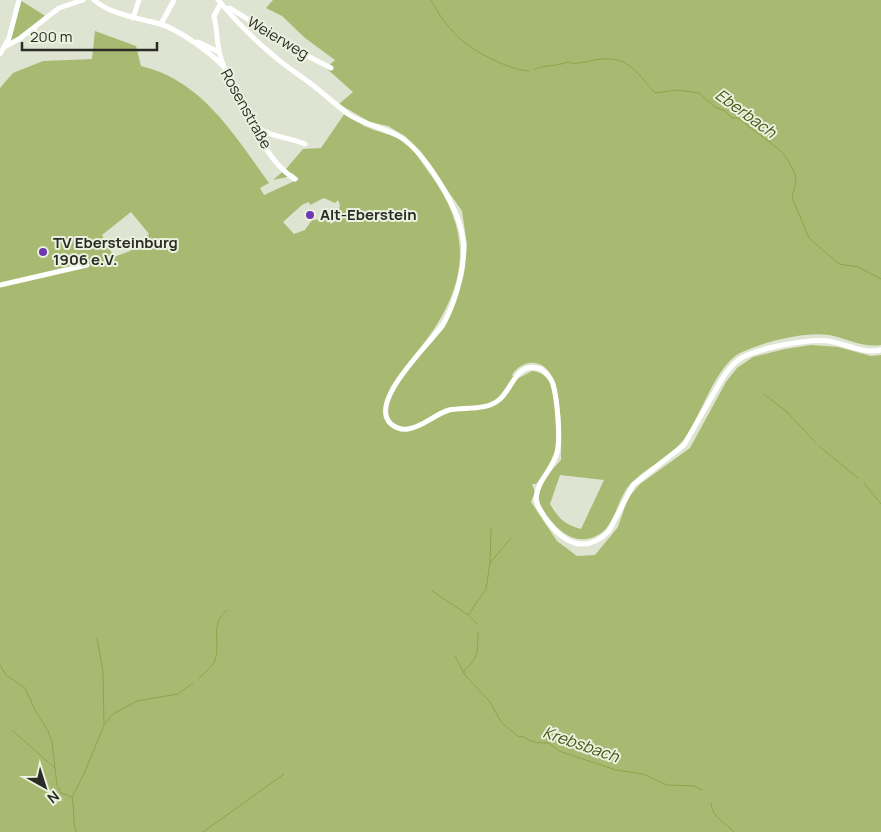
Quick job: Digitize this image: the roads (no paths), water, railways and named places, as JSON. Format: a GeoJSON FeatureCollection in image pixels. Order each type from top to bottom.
{"type":"FeatureCollection","features":[{"type":"Feature","properties":{"kind":"street"},"geometry":{"type":"LineString","coordinates":[[6,46],[19,0]]}},
{"type":"Feature","properties":{"kind":"street"},"geometry":{"type":"LineString","coordinates":[[0,54],[6,46],[60,8],[83,0]]}},
{"type":"Feature","properties":{"kind":"street","name":"Rosenstraße"},"geometry":{"type":"LineString","coordinates":[[94,0],[134,18],[161,24],[194,43],[224,67],[268,151],[283,171],[295,178]]}},
{"type":"Feature","properties":{"kind":"street"},"geometry":{"type":"LineString","coordinates":[[134,18],[139,0]]}},
{"type":"Feature","properties":{"kind":"street"},"geometry":{"type":"LineString","coordinates":[[161,24],[174,0]]}},
{"type":"Feature","properties":{"kind":"street"},"geometry":{"type":"LineString","coordinates":[[224,67],[218,51],[219,37],[214,16],[219,2],[248,33],[279,61],[351,116],[400,137],[416,151],[445,191],[456,212],[463,234],[464,258],[446,320],[414,359],[388,397],[385,408],[387,419],[396,428],[409,429],[448,411],[490,405],[501,399],[518,372],[530,367],[541,369],[553,383],[558,445],[554,460],[538,491],[537,504],[549,524],[560,536],[568,541],[588,544],[609,531],[634,484],[684,445],[722,379],[729,369],[743,357],[799,342],[818,340],[867,351],[881,350]]}},
{"type":"Feature","properties":{"kind":"street","name":"Weierweg"},"geometry":{"type":"LineString","coordinates":[[226,10],[230,8],[298,52],[331,68]]}},
{"type":"Feature","properties":{"kind":"street"},"geometry":{"type":"LineString","coordinates":[[34,28],[39,40]]}},
{"type":"Feature","properties":{"kind":"street","name":"Rosenstraße"},"geometry":{"type":"LineString","coordinates":[[194,43],[198,42],[218,51]]}},
{"type":"Feature","properties":{"kind":"street"},"geometry":{"type":"LineString","coordinates":[[254,125],[272,136],[287,137],[305,144]]}},
{"type":"Feature","properties":{"kind":"street"},"geometry":{"type":"LineString","coordinates":[[0,284],[87,265]]}},
{"type":"Feature","properties":{"kind":"waterway","name":"Eberbach"},"geometry":{"type":"LineString","coordinates":[[431,0],[450,29],[475,50],[500,63],[516,69],[529,71]]}},
{"type":"Feature","properties":{"kind":"waterway","name":"Eberbach"},"geometry":{"type":"LineString","coordinates":[[534,70],[567,62],[615,60],[630,66],[655,93],[677,90],[699,93],[732,118],[738,118],[781,151],[788,160],[795,174],[796,182],[792,197],[809,238],[839,264],[858,267],[881,279]]}},
{"type":"Feature","properties":{"kind":"waterway"},"geometry":{"type":"LineString","coordinates":[[764,394],[786,411],[816,443]]}},
{"type":"Feature","properties":{"kind":"waterway"},"geometry":{"type":"LineString","coordinates":[[820,447],[858,478]]}},
{"type":"Feature","properties":{"kind":"waterway"},"geometry":{"type":"LineString","coordinates":[[864,483],[881,504]]}},
{"type":"Feature","properties":{"kind":"waterway"},"geometry":{"type":"LineString","coordinates":[[490,563],[491,529]]}},
{"type":"Feature","properties":{"kind":"waterway","name":"Krebsbach"},"geometry":{"type":"LineString","coordinates":[[477,624],[468,615],[486,589],[490,563],[511,538]]}},
{"type":"Feature","properties":{"kind":"waterway"},"geometry":{"type":"LineString","coordinates":[[432,591],[468,615]]}},
{"type":"Feature","properties":{"kind":"waterway"},"geometry":{"type":"LineString","coordinates":[[199,678],[215,660],[218,621],[227,610]]}},
{"type":"Feature","properties":{"kind":"waterway","name":"Krebsbach"},"geometry":{"type":"LineString","coordinates":[[478,632],[477,654],[473,662],[464,670],[464,674],[490,702],[501,722],[519,737],[523,736],[535,742],[549,743],[559,751],[616,770],[643,774],[667,785],[694,786],[702,790]]}},
{"type":"Feature","properties":{"kind":"waterway"},"geometry":{"type":"LineString","coordinates":[[97,638],[103,672],[104,724]]}},
{"type":"Feature","properties":{"kind":"waterway"},"geometry":{"type":"LineString","coordinates":[[455,656],[464,673]]}},
{"type":"Feature","properties":{"kind":"waterway"},"geometry":{"type":"LineString","coordinates":[[0,665],[6,675],[25,688],[35,710],[48,731],[52,742],[57,785],[61,793],[72,797],[76,832]]}},
{"type":"Feature","properties":{"kind":"waterway"},"geometry":{"type":"LineString","coordinates":[[72,797],[84,774],[104,725],[113,714],[137,701],[178,694],[193,683]]}},
{"type":"Feature","properties":{"kind":"waterway"},"geometry":{"type":"LineString","coordinates":[[13,731],[55,768]]}},
{"type":"Feature","properties":{"kind":"waterway"},"geometry":{"type":"LineString","coordinates":[[203,832],[284,774]]}},
{"type":"Feature","properties":{"kind":"waterway","name":"Krebsbach"},"geometry":{"type":"LineString","coordinates":[[711,803],[716,816],[734,832]]}},
{"type":"Feature","properties":{"kind":"place","name":"Alt-Eberstein"},"geometry":{"type":"Point","coordinates":[310,215]}},
{"type":"Feature","properties":{"kind":"place","name":"TV Ebersteinburg 1906 e.V."},"geometry":{"type":"Point","coordinates":[43,252]}}]}
